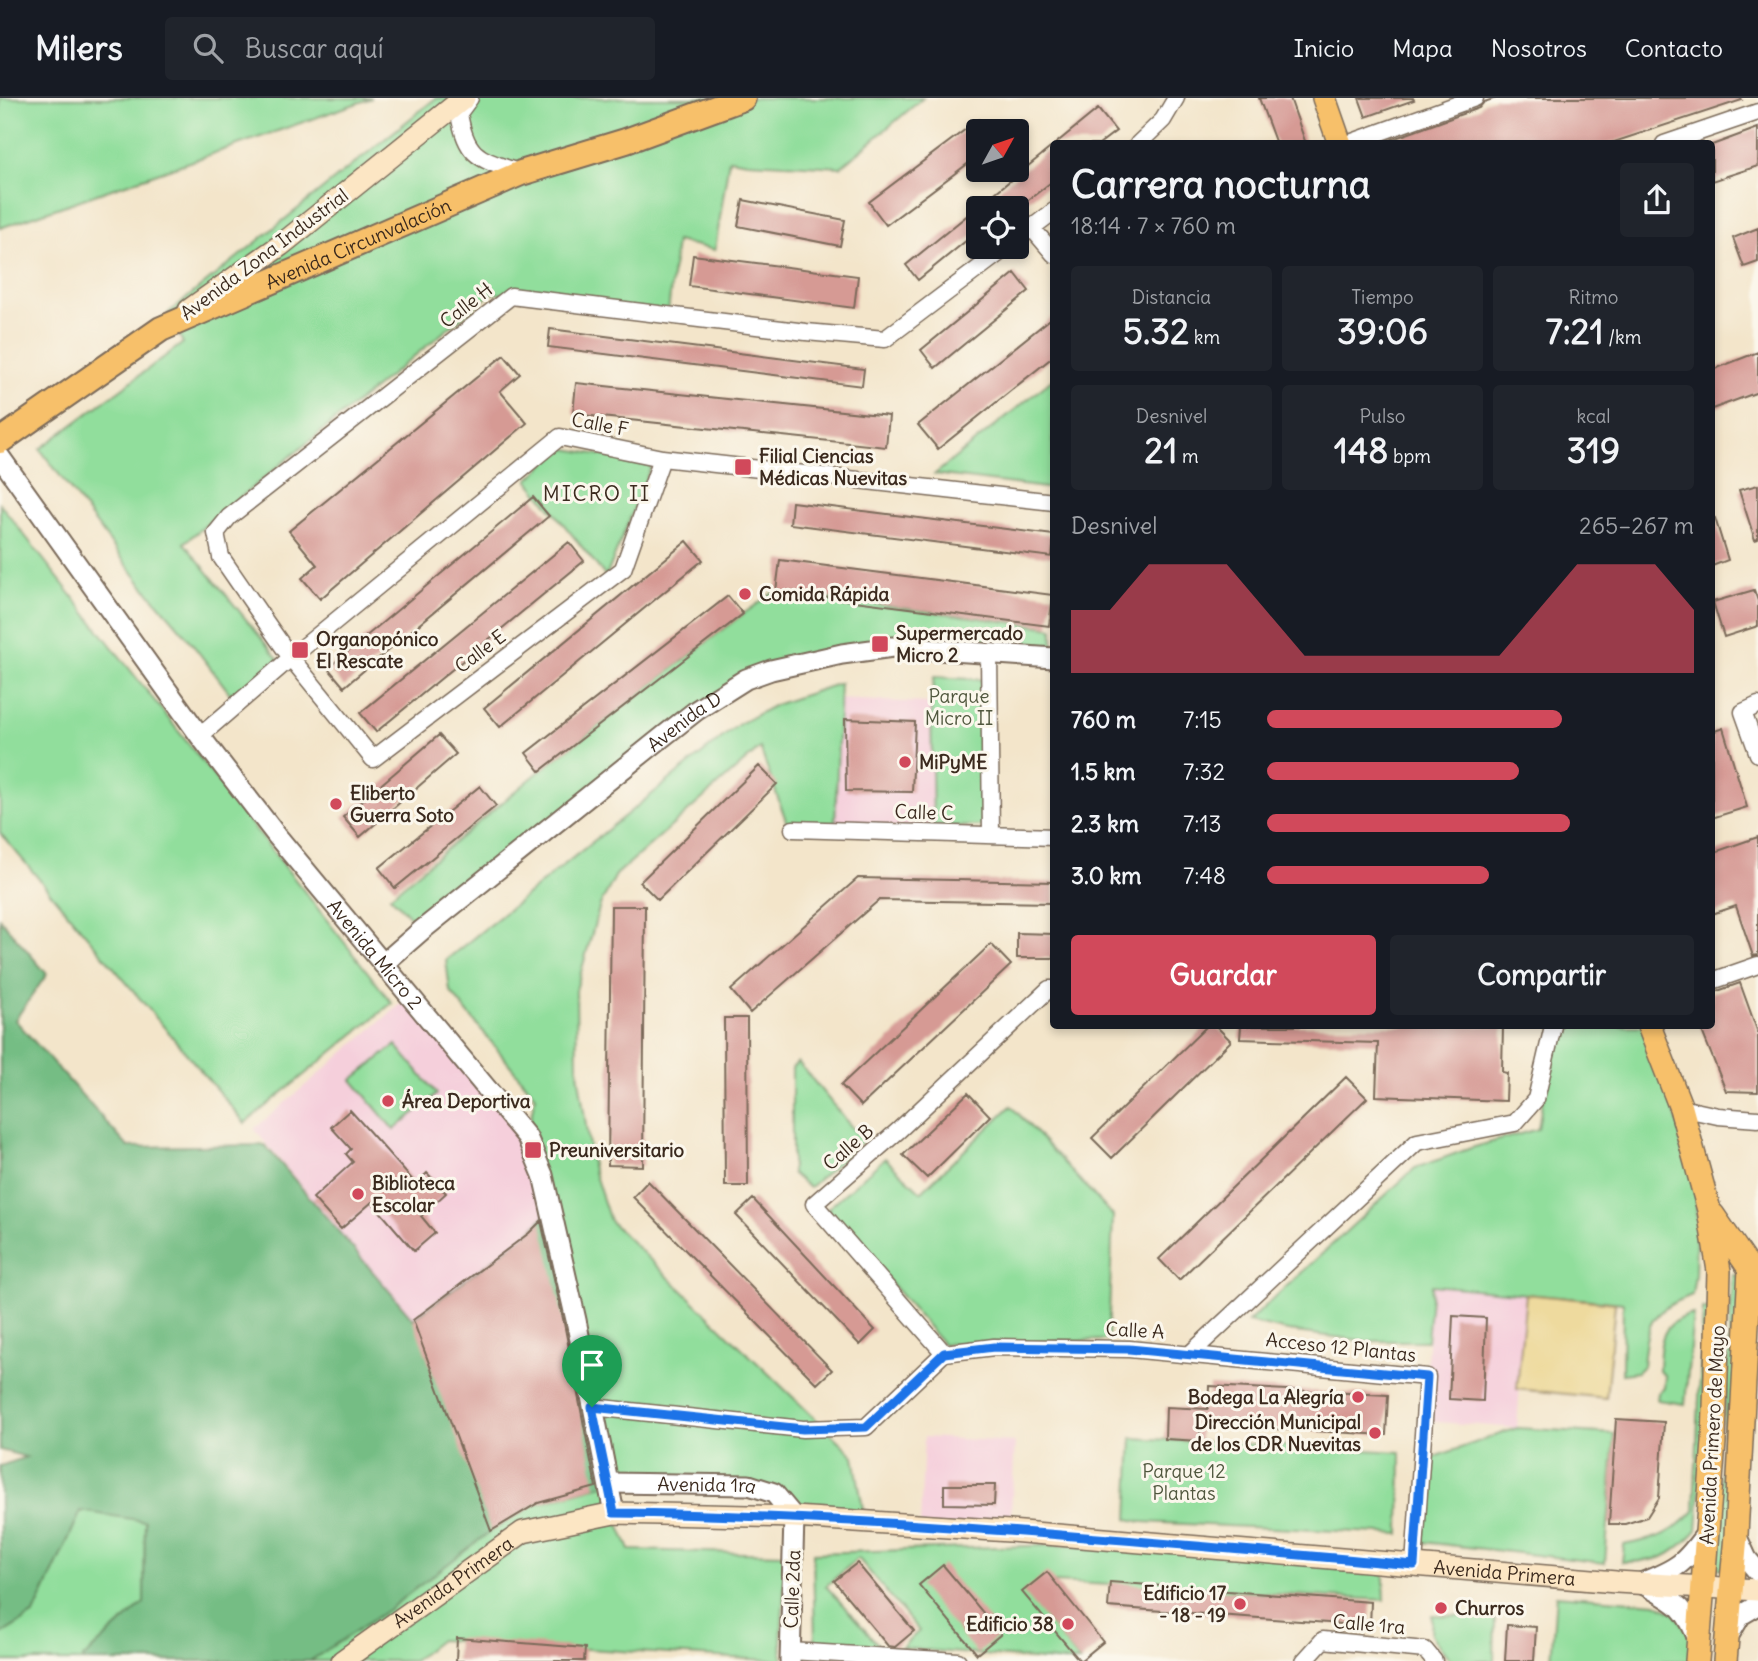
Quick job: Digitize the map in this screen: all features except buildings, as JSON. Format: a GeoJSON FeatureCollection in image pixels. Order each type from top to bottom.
{"type":"FeatureCollection","features":[{"type":"Feature","properties":{"kind":"highway","name":"Avenida Circunvalación"},"geometry":{"type":"LineString","coordinates":[[0,441],[161,329],[521,173],[625,141],[743,98]]}},
{"type":"Feature","properties":{"kind":"main road","name":"Avenida Zona Industrial"},"geometry":{"type":"LineString","coordinates":[[161,329],[281,245],[464,98]]}},
{"type":"Feature","properties":{"kind":"main road"},"geometry":{"type":"LineString","coordinates":[[1324,98],[1339,140]]}},
{"type":"Feature","properties":{"kind":"main road","name":"Avenida Primero de Mayo"},"geometry":{"type":"LineString","coordinates":[[1650,1029],[1681,1108],[1709,1210],[1719,1272],[1716,1413],[1698,1651]]}},
{"type":"Feature","properties":{"kind":"main road","name":"Avenida Primero de Mayo"},"geometry":{"type":"LineString","coordinates":[[1709,1210],[1754,1269],[1726,1661]]}},
{"type":"Feature","properties":{"kind":"main road","name":"Avenida Primera"},"geometry":{"type":"LineString","coordinates":[[342,1661],[523,1532],[614,1513],[794,1517],[1080,1535],[1414,1565],[1758,1590]]}},
{"type":"Feature","properties":{"kind":"street"},"geometry":{"type":"LineString","coordinates":[[470,98],[459,113],[462,132],[470,150],[482,159],[521,173]]}},
{"type":"Feature","properties":{"kind":"street"},"geometry":{"type":"LineString","coordinates":[[1142,140],[1163,120],[1176,98]]}},
{"type":"Feature","properties":{"kind":"street"},"geometry":{"type":"LineString","coordinates":[[1358,140],[1475,98]]}},
{"type":"Feature","properties":{"kind":"street"},"geometry":{"type":"LineString","coordinates":[[1676,140],[1758,112]]}},
{"type":"Feature","properties":{"kind":"street"},"geometry":{"type":"LineString","coordinates":[[1050,214],[1031,228],[1050,249]]}},
{"type":"Feature","properties":{"kind":"street","name":"Calle H"},"geometry":{"type":"LineString","coordinates":[[291,658],[221,557],[216,533],[229,517],[511,296],[806,332],[886,339],[991,259]]}},
{"type":"Feature","properties":{"kind":"street","name":"Calle F"},"geometry":{"type":"LineString","coordinates":[[200,736],[560,437],[662,458],[1050,502]]}},
{"type":"Feature","properties":{"kind":"street","name":"Avenida Micro 2"},"geometry":{"type":"LineString","coordinates":[[0,457],[200,736],[277,836],[527,1136],[543,1175],[576,1320],[614,1513]]}},
{"type":"Feature","properties":{"kind":"street","name":"Calle E"},"geometry":{"type":"LineString","coordinates":[[291,658],[373,759],[623,569],[662,458]]}},
{"type":"Feature","properties":{"kind":"street","name":"Avenida D"},"geometry":{"type":"LineString","coordinates":[[383,964],[677,726],[746,679],[771,670],[842,654],[892,647],[1050,658]]}},
{"type":"Feature","properties":{"kind":"street"},"geometry":{"type":"LineString","coordinates":[[989,653],[991,835]]}},
{"type":"Feature","properties":{"kind":"street"},"geometry":{"type":"LineString","coordinates":[[1758,705],[1743,712],[1758,754]]}},
{"type":"Feature","properties":{"kind":"street","name":"Calle C"},"geometry":{"type":"LineString","coordinates":[[793,829],[1050,838]]}},
{"type":"Feature","properties":{"kind":"street"},"geometry":{"type":"LineString","coordinates":[[1715,980],[1758,965]]}},
{"type":"Feature","properties":{"kind":"street","name":"Calle B"},"geometry":{"type":"LineString","coordinates":[[944,1353],[814,1204],[899,1130],[1050,989]]}},
{"type":"Feature","properties":{"kind":"street","name":"Calle A"},"geometry":{"type":"LineString","coordinates":[[944,1353],[994,1347],[1129,1349],[1190,1354],[1417,1142],[1515,1123],[1536,1099],[1552,1029]]}},
{"type":"Feature","properties":{"kind":"street"},"geometry":{"type":"LineString","coordinates":[[1681,1108],[1718,1116],[1758,1119]]}},
{"type":"Feature","properties":{"kind":"street"},"geometry":{"type":"LineString","coordinates":[[1719,1272],[1736,1268],[1754,1269]]}},
{"type":"Feature","properties":{"kind":"street"},"geometry":{"type":"LineString","coordinates":[[592,1407],[803,1429],[866,1427],[944,1353]]}},
{"type":"Feature","properties":{"kind":"street","name":"Acceso 12 Plantas"},"geometry":{"type":"LineString","coordinates":[[1190,1354],[1427,1377],[1414,1565]]}},
{"type":"Feature","properties":{"kind":"street","name":"Avenida 1ra"},"geometry":{"type":"LineString","coordinates":[[609,1483],[749,1485],[774,1493],[794,1517]]}},
{"type":"Feature","properties":{"kind":"street","name":"Calle 2da"},"geometry":{"type":"LineString","coordinates":[[790,1656],[794,1517]]}},
{"type":"Feature","properties":{"kind":"street"},"geometry":{"type":"LineString","coordinates":[[1641,1583],[1671,1571],[1688,1559],[1708,1531]]}},
{"type":"Feature","properties":{"kind":"street"},"geometry":{"type":"LineString","coordinates":[[1736,1535],[1747,1559],[1758,1572]]}},
{"type":"Feature","properties":{"kind":"street"},"geometry":{"type":"LineString","coordinates":[[1641,1583],[1679,1604],[1691,1619],[1698,1651]]}},
{"type":"Feature","properties":{"kind":"street"},"geometry":{"type":"LineString","coordinates":[[1727,1637],[1741,1615],[1758,1605]]}},
{"type":"Feature","properties":{"kind":"street","name":"Calle 1ra"},"geometry":{"type":"LineString","coordinates":[[1304,1661],[1323,1640],[1425,1650],[1434,1661]]}},
{"type":"Feature","properties":{"kind":"street"},"geometry":{"type":"LineString","coordinates":[[790,1656],[958,1661]]}},
{"type":"Feature","properties":{"kind":"shaded area","name":"Supermercado Micro 2"},"geometry":{"type":"Polygon","coordinates":[[[833,699],[931,703],[933,827],[835,828],[833,699]]]}},
{"type":"Feature","properties":{"kind":"shaded area"},"geometry":{"type":"Polygon","coordinates":[[[409,997],[533,1150],[550,1210],[529,1233],[413,1320],[254,1129],[409,997]]]}},
{"type":"Feature","properties":{"kind":"shaded area"},"geometry":{"type":"Polygon","coordinates":[[[1432,1285],[1526,1294],[1517,1428],[1423,1421],[1432,1285]]]}},
{"type":"Feature","properties":{"kind":"shaded area"},"geometry":{"type":"Polygon","coordinates":[[[924,1437],[1015,1442],[1010,1531],[920,1525],[924,1437]]]}},
{"type":"Feature","properties":{"kind":"green space"},"geometry":{"type":"Polygon","coordinates":[[[0,98],[372,98],[0,228],[0,98]]]}},
{"type":"Feature","properties":{"kind":"green space"},"geometry":{"type":"Polygon","coordinates":[[[436,98],[923,98],[841,167],[729,159],[715,250],[676,241],[668,313],[492,293],[184,543],[279,660],[232,696],[183,632],[139,581],[40,449],[183,343],[168,313],[436,98]]]}},
{"type":"Feature","properties":{"kind":"green space"},"geometry":{"type":"Polygon","coordinates":[[[1050,381],[1050,489],[935,474],[1050,381]]]}},
{"type":"Feature","properties":{"kind":"green space"},"geometry":{"type":"Polygon","coordinates":[[[561,448],[652,464],[606,577],[528,480],[561,448]]]}},
{"type":"Feature","properties":{"kind":"green space"},"geometry":{"type":"Polygon","coordinates":[[[0,504],[392,1003],[245,1123],[0,833],[0,504]]]}},
{"type":"Feature","properties":{"kind":"green space"},"geometry":{"type":"Polygon","coordinates":[[[776,591],[1050,628],[1050,652],[892,641],[751,673],[421,928],[390,896],[540,771],[776,591]]]}},
{"type":"Feature","properties":{"kind":"green space","name":"Parque Micro II"},"geometry":{"type":"Polygon","coordinates":[[[934,677],[989,680],[982,826],[933,827],[931,703],[934,677]]]}},
{"type":"Feature","properties":{"kind":"green space"},"geometry":{"type":"Polygon","coordinates":[[[840,683],[835,828],[787,823],[760,748],[616,875],[600,905],[576,990],[577,1065],[592,1166],[610,1221],[854,1456],[865,1521],[794,1517],[774,1493],[609,1483],[527,1137],[535,1096],[450,991],[446,960],[739,724],[775,705],[840,683]]]}},
{"type":"Feature","properties":{"kind":"green space"},"geometry":{"type":"Polygon","coordinates":[[[0,919],[47,974],[15,1020],[128,1147],[265,1145],[413,1319],[529,1233],[550,1210],[609,1483],[538,1503],[491,1531],[389,1609],[310,1661],[84,1661],[83,1658],[144,1603],[145,1521],[81,1511],[34,1614],[0,1635],[0,1466],[26,1457],[0,1450],[0,919]]]}},
{"type":"Feature","properties":{"kind":"green space"},"geometry":{"type":"Polygon","coordinates":[[[1554,1029],[1648,1029],[1697,1184],[1695,1275],[1692,1295],[1667,1307],[1653,1320],[1646,1339],[1643,1366],[1637,1372],[1622,1374],[1623,1303],[1432,1285],[1427,1341],[1366,1341],[1288,1331],[1248,1322],[1415,1168],[1471,1148],[1538,1129],[1554,1029]]]}},
{"type":"Feature","properties":{"kind":"green space"},"geometry":{"type":"Polygon","coordinates":[[[396,1045],[437,1094],[394,1130],[352,1080],[396,1045]]]}},
{"type":"Feature","properties":{"kind":"green space"},"geometry":{"type":"Polygon","coordinates":[[[798,1062],[863,1141],[809,1188],[792,1173],[792,1068],[798,1062]]]}},
{"type":"Feature","properties":{"kind":"green space"},"geometry":{"type":"Polygon","coordinates":[[[1011,1106],[1113,1216],[1108,1340],[943,1344],[827,1209],[885,1158],[921,1192],[1011,1106]]]}},
{"type":"Feature","properties":{"kind":"green space"},"geometry":{"type":"Polygon","coordinates":[[[1733,1275],[1740,1276],[1734,1569],[1715,1568],[1733,1275]]]}},
{"type":"Feature","properties":{"kind":"green space"},"geometry":{"type":"Polygon","coordinates":[[[1703,1309],[1713,1309],[1697,1530],[1680,1547],[1664,1556],[1646,1561],[1622,1562],[1624,1545],[1662,1535],[1678,1526],[1694,1511],[1703,1309]]]}},
{"type":"Feature","properties":{"kind":"green space"},"geometry":{"type":"Polygon","coordinates":[[[1693,1314],[1685,1404],[1657,1400],[1658,1393],[1664,1387],[1665,1376],[1659,1371],[1664,1334],[1674,1322],[1693,1314]]]}},
{"type":"Feature","properties":{"kind":"green space"},"geometry":{"type":"Polygon","coordinates":[[[1517,1428],[1615,1434],[1605,1563],[1423,1542],[1429,1459],[1517,1428]]]}},
{"type":"Feature","properties":{"kind":"green space","name":"Parque 12 Plantas"},"geometry":{"type":"Polygon","coordinates":[[[1132,1438],[1401,1452],[1400,1534],[1142,1522],[1128,1519],[1132,1438]]]}},
{"type":"Feature","properties":{"kind":"green space"},"geometry":{"type":"Polygon","coordinates":[[[609,1483],[614,1513],[630,1550],[786,1554],[781,1643],[783,1661],[440,1640],[413,1661],[308,1661],[491,1531],[538,1503],[609,1483]]]}},
{"type":"Feature","properties":{"kind":"green space"},"geometry":{"type":"Polygon","coordinates":[[[81,1511],[145,1520],[144,1603],[83,1658],[84,1661],[0,1661],[0,1635],[34,1614],[81,1511]]]}},
{"type":"Feature","properties":{"kind":"green space"},"geometry":{"type":"Polygon","coordinates":[[[1059,1545],[1383,1561],[1385,1600],[1055,1582],[1025,1593],[1080,1661],[1056,1661],[901,1648],[919,1631],[858,1558],[826,1586],[883,1650],[815,1642],[813,1553],[1059,1545]]]}},
{"type":"Feature","properties":{"kind":"green space"},"geometry":{"type":"Polygon","coordinates":[[[1556,1595],[1656,1603],[1675,1613],[1692,1639],[1690,1661],[1551,1661],[1556,1595]]]}},
{"type":"Feature","properties":{"kind":"green space"},"geometry":{"type":"Polygon","coordinates":[[[1432,1615],[1495,1617],[1494,1661],[1451,1661],[1431,1635],[1432,1615]]]}},
{"type":"Feature","properties":{"kind":"sand"},"geometry":{"type":"Polygon","coordinates":[[[1526,1294],[1615,1303],[1606,1398],[1517,1389],[1526,1294]]]}},
{"type":"Feature","properties":{"kind":"place","name":"Filial Ciencias Médicas Nuevitas"},"geometry":{"type":"Point","coordinates":[743,467]}},
{"type":"Feature","properties":{"kind":"place","name":"Comida Rápida"},"geometry":{"type":"Point","coordinates":[745,594]}},
{"type":"Feature","properties":{"kind":"place","name":"Supermercado Micro 2"},"geometry":{"type":"Point","coordinates":[880,644]}},
{"type":"Feature","properties":{"kind":"place","name":"Organopónico El Rescate"},"geometry":{"type":"Point","coordinates":[300,650]}},
{"type":"Feature","properties":{"kind":"place","name":"MiPyME"},"geometry":{"type":"Point","coordinates":[905,762]}},
{"type":"Feature","properties":{"kind":"place","name":"Eliberto Guerra Soto"},"geometry":{"type":"Point","coordinates":[336,804]}},
{"type":"Feature","properties":{"kind":"place","name":"Área Deportiva"},"geometry":{"type":"Point","coordinates":[388,1101]}},
{"type":"Feature","properties":{"kind":"place","name":"Preuniversitario"},"geometry":{"type":"Point","coordinates":[533,1150]}},
{"type":"Feature","properties":{"kind":"place","name":"Biblioteca Escolar"},"geometry":{"type":"Point","coordinates":[358,1194]}},
{"type":"Feature","properties":{"kind":"place","name":"Bodega La Alegría"},"geometry":{"type":"Point","coordinates":[1358,1397]}},
{"type":"Feature","properties":{"kind":"place","name":"Dirección Municipal de los CDR Nuevitas"},"geometry":{"type":"Point","coordinates":[1375,1433]}},
{"type":"Feature","properties":{"kind":"place","name":"Edificio 17 - 18 - 19"},"geometry":{"type":"Point","coordinates":[1240,1604]}},
{"type":"Feature","properties":{"kind":"place","name":"Churros"},"geometry":{"type":"Point","coordinates":[1441,1608]}},
{"type":"Feature","properties":{"kind":"place","name":"Edificio 38"},"geometry":{"type":"Point","coordinates":[1068,1624]}},
{"type":"Feature","properties":{"kind":"district","name":"MICRO II"},"geometry":{"type":"Point","coordinates":[597,493]}},
{"type":"Feature","properties":{"kind":"route"},"geometry":{"type":"LineString","coordinates":[[994,1347],[1129,1349],[1427,1377],[1414,1565],[974,1528],[794,1517],[614,1513],[592,1407],[803,1429],[866,1427],[944,1353],[994,1347]]}}]}
